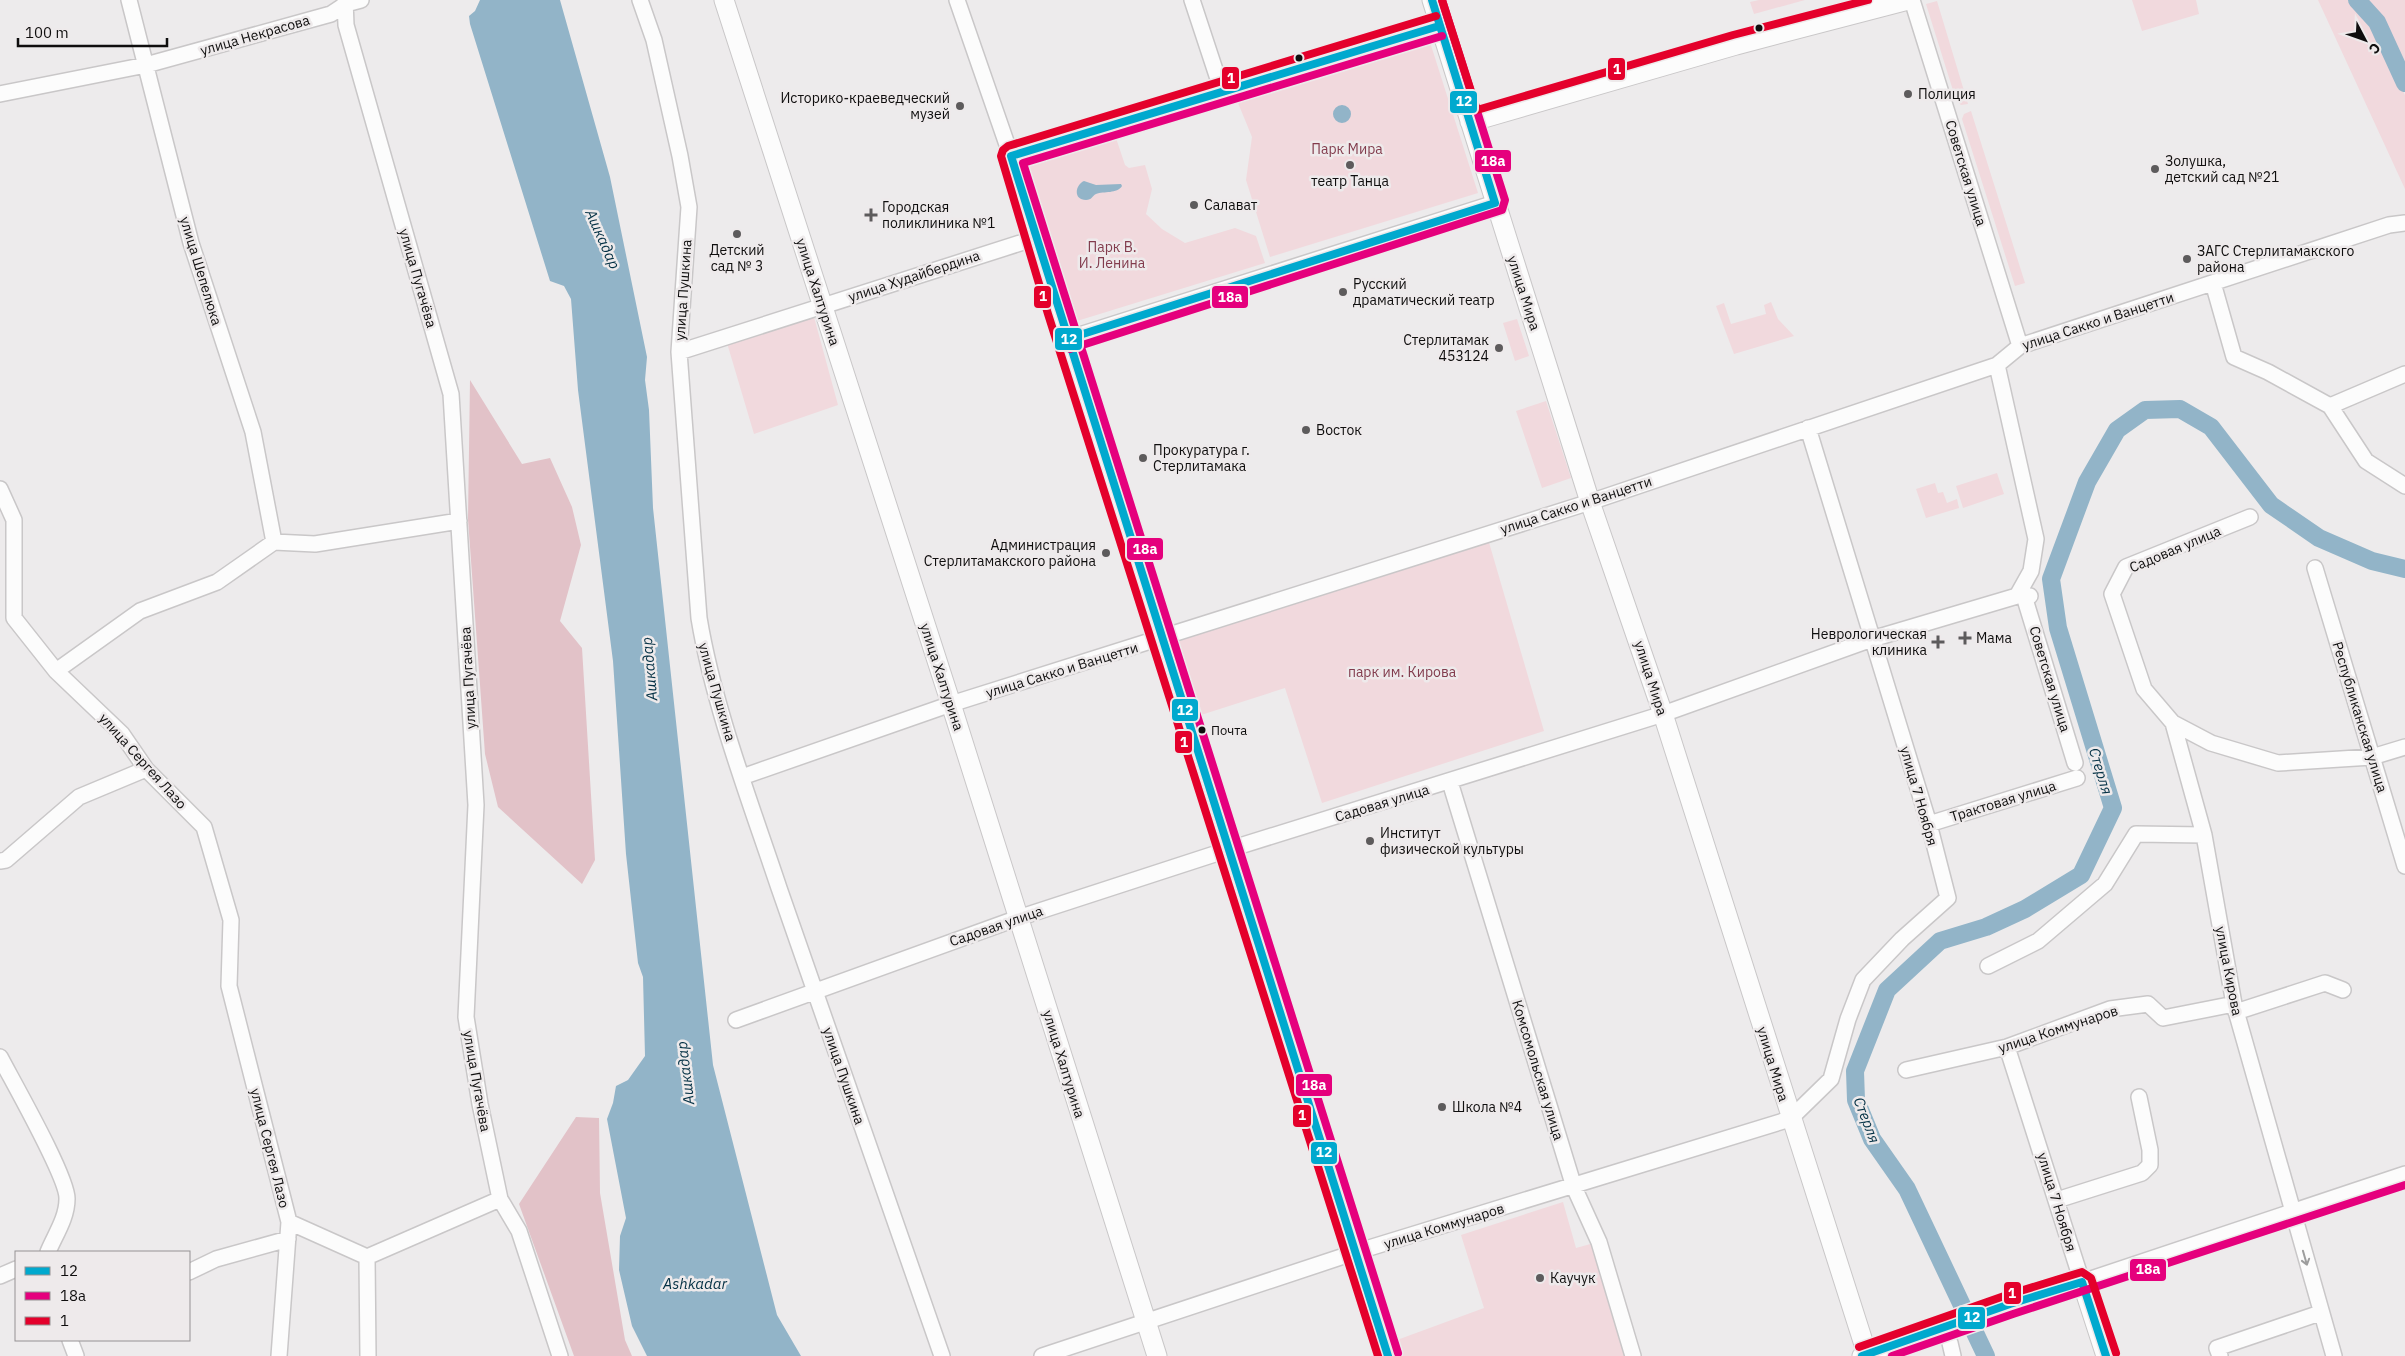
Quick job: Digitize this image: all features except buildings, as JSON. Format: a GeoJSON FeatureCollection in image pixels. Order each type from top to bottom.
{"type":"FeatureCollection","features":[{"type":"Feature","properties":{"kind":"main road","name":"улица Халтурина"},"geometry":{"type":"LineString","coordinates":[[724,0],[951,704],[1157,1356]]}},
{"type":"Feature","properties":{"kind":"main road","name":"улица Мира"},"geometry":{"type":"LineString","coordinates":[[1432,0],[1590,502],[1663,714],[1865,1355]]}},
{"type":"Feature","properties":{"kind":"main road"},"geometry":{"type":"LineString","coordinates":[[1469,118],[1635,64],[1865,0]]}},
{"type":"Feature","properties":{"kind":"main road"},"geometry":{"type":"LineString","coordinates":[[1469,118],[1736,45],[1910,0]]}},
{"type":"Feature","properties":{"kind":"main road"},"geometry":{"type":"LineString","coordinates":[[1865,1355],[2010,1304],[2082,1282]]}},
{"type":"Feature","properties":{"kind":"main road","name":"улица 7 Ноября"},"geometry":{"type":"LineString","coordinates":[[2082,1282],[2106,1356]]}},
{"type":"Feature","properties":{"kind":"street","name":"улица Шепелюка"},"geometry":{"type":"LineString","coordinates":[[129,0],[191,242],[253,432],[274,542]]}},
{"type":"Feature","properties":{"kind":"street","name":"улица Пушкина"},"geometry":{"type":"LineString","coordinates":[[640,0],[654,40],[680,156],[689,207],[679,352],[698,618],[704,652],[742,777],[814,992],[942,1356]]}},
{"type":"Feature","properties":{"kind":"street"},"geometry":{"type":"LineString","coordinates":[[957,0],[1011,156],[1227,850],[1388,1356]]}},
{"type":"Feature","properties":{"kind":"street"},"geometry":{"type":"LineString","coordinates":[[1192,0],[1222,91]]}},
{"type":"Feature","properties":{"kind":"street","name":"Советская улица"},"geometry":{"type":"LineString","coordinates":[[1910,0],[2020,346]]}},
{"type":"Feature","properties":{"kind":"street","name":"улица Некрасова"},"geometry":{"type":"LineString","coordinates":[[0,94],[146,65],[331,14],[351,1]]}},
{"type":"Feature","properties":{"kind":"street","name":"улица Пугачёва"},"geometry":{"type":"LineString","coordinates":[[351,1],[346,25],[451,394],[476,805],[466,1017],[480,1104],[500,1199],[519,1231],[560,1356]]}},
{"type":"Feature","properties":{"kind":"street"},"geometry":{"type":"LineString","coordinates":[[1011,156],[1439,26]]}},
{"type":"Feature","properties":{"kind":"street"},"geometry":{"type":"LineString","coordinates":[[1067,339],[1495,203]]}},
{"type":"Feature","properties":{"kind":"street","name":"улица Сакко и Ванцетти"},"geometry":{"type":"LineString","coordinates":[[742,777],[951,704],[1162,639],[1590,502],[1997,365],[2020,346],[2389,225],[2405,223]]}},
{"type":"Feature","properties":{"kind":"street","name":"улица Худайбердина"},"geometry":{"type":"LineString","coordinates":[[679,352],[1036,238]]}},
{"type":"Feature","properties":{"kind":"street"},"geometry":{"type":"LineString","coordinates":[[2213,283],[2234,357],[2268,372],[2330,406],[2366,460],[2405,486]]}},
{"type":"Feature","properties":{"kind":"street"},"geometry":{"type":"LineString","coordinates":[[1997,365],[2036,539],[2031,571],[2024,596]]}},
{"type":"Feature","properties":{"kind":"street"},"geometry":{"type":"LineString","coordinates":[[2330,406],[2405,374]]}},
{"type":"Feature","properties":{"kind":"street","name":"улица 7 Ноября"},"geometry":{"type":"LineString","coordinates":[[1790,1119],[1830,1079],[1848,1019],[1863,980],[1902,939],[1948,898],[1929,824],[1808,428]]}},
{"type":"Feature","properties":{"kind":"street","name":"улица Сергея Лазо"},"geometry":{"type":"LineString","coordinates":[[0,489],[14,520],[14,618],[56,671],[122,734],[146,769],[204,827],[231,920],[229,986],[289,1222],[278,1355]]}},
{"type":"Feature","properties":{"kind":"street","name":"Садовая улица"},"geometry":{"type":"LineString","coordinates":[[2112,594],[2126,567],[2250,517]]}},
{"type":"Feature","properties":{"kind":"street"},"geometry":{"type":"LineString","coordinates":[[56,671],[140,611],[217,582],[274,542],[315,544],[459,521]]}},
{"type":"Feature","properties":{"kind":"street","name":"Республиканская улица"},"geometry":{"type":"LineString","coordinates":[[2315,568],[2405,866]]}},
{"type":"Feature","properties":{"kind":"street","name":"улица Кирова"},"geometry":{"type":"LineString","coordinates":[[2112,594],[2144,689],[2173,723],[2204,835],[2235,1008],[2320,1313],[2334,1356]]}},
{"type":"Feature","properties":{"kind":"street","name":"Советская улица"},"geometry":{"type":"LineString","coordinates":[[2024,596],[2075,763]]}},
{"type":"Feature","properties":{"kind":"street","name":"Садовая улица"},"geometry":{"type":"LineString","coordinates":[[736,1020],[1018,918],[1227,850],[1663,714],[1872,639],[2024,596]]}},
{"type":"Feature","properties":{"kind":"street"},"geometry":{"type":"LineString","coordinates":[[2173,723],[2211,743],[2278,763],[2372,756],[2405,747]]}},
{"type":"Feature","properties":{"kind":"street"},"geometry":{"type":"LineString","coordinates":[[0,861],[6,860],[78,797],[146,769]]}},
{"type":"Feature","properties":{"kind":"street","name":"Трактовая улица"},"geometry":{"type":"LineString","coordinates":[[1929,824],[2077,778]]}},
{"type":"Feature","properties":{"kind":"street","name":"Комсомольская улица"},"geometry":{"type":"LineString","coordinates":[[1450,782],[1574,1187],[1599,1242],[1633,1356]]}},
{"type":"Feature","properties":{"kind":"street"},"geometry":{"type":"LineString","coordinates":[[1988,966],[2038,941],[2105,884],[2136,834],[2204,835]]}},
{"type":"Feature","properties":{"kind":"street","name":"улица Коммунаров"},"geometry":{"type":"LineString","coordinates":[[1906,1070],[2007,1047],[2110,1009],[2148,1004],[2163,1018],[2235,1008],[2325,984],[2343,990]]}},
{"type":"Feature","properties":{"kind":"street","name":"улица 7 Ноября"},"geometry":{"type":"LineString","coordinates":[[2007,1047],[2082,1282]]}},
{"type":"Feature","properties":{"kind":"street"},"geometry":{"type":"LineString","coordinates":[[0,1058],[58,1170],[68,1196],[63,1219],[48,1251]]}},
{"type":"Feature","properties":{"kind":"street"},"geometry":{"type":"LineString","coordinates":[[2057,1200],[2142,1173],[2150,1165],[2150,1150],[2138,1097]]}},
{"type":"Feature","properties":{"kind":"street","name":"улица Коммунаров"},"geometry":{"type":"LineString","coordinates":[[1042,1356],[1356,1252],[1574,1187],[1790,1119]]}},
{"type":"Feature","properties":{"kind":"street"},"geometry":{"type":"LineString","coordinates":[[2082,1282],[2405,1174]]}},
{"type":"Feature","properties":{"kind":"street"},"geometry":{"type":"LineString","coordinates":[[289,1222],[367,1257],[500,1199]]}},
{"type":"Feature","properties":{"kind":"street"},"geometry":{"type":"LineString","coordinates":[[190,1272],[216,1259],[288,1239]]}},
{"type":"Feature","properties":{"kind":"street"},"geometry":{"type":"LineString","coordinates":[[367,1257],[368,1356]]}},
{"type":"Feature","properties":{"kind":"street"},"geometry":{"type":"LineString","coordinates":[[0,1276],[15,1270]]}},
{"type":"Feature","properties":{"kind":"street"},"geometry":{"type":"LineString","coordinates":[[2220,1356],[2217,1348],[2320,1313]]}},
{"type":"Feature","properties":{"kind":"street"},"geometry":{"type":"LineString","coordinates":[[70,1341],[76,1356]]}},
{"type":"Feature","properties":{"kind":"green space"},"geometry":{"type":"Polygon","coordinates":[[[1759,0],[1805,0],[1754,14],[1750,2],[1759,0]]]}},
{"type":"Feature","properties":{"kind":"green space"},"geometry":{"type":"Polygon","coordinates":[[[2132,0],[2196,0],[2199,14],[2142,31],[2132,0]]]}},
{"type":"Feature","properties":{"kind":"green space"},"geometry":{"type":"Polygon","coordinates":[[[2318,0],[2351,0],[2357,10],[2373,24],[2392,70],[2405,95],[2405,189],[2318,0]]]}},
{"type":"Feature","properties":{"kind":"green space"},"geometry":{"type":"Polygon","coordinates":[[[2360,0],[2405,0],[2405,70],[2381,20],[2360,0]]]}},
{"type":"Feature","properties":{"kind":"green space"},"geometry":{"type":"Polygon","coordinates":[[[1937,1],[1968,104],[1961,105],[1956,100],[1926,4],[1937,1]]]}},
{"type":"Feature","properties":{"kind":"green space","name":"Парк Мира"},"geometry":{"type":"Polygon","coordinates":[[[1429,39],[1478,193],[1270,257],[1246,180],[1252,137],[1236,98],[1429,39]]]}},
{"type":"Feature","properties":{"kind":"green space"},"geometry":{"type":"Polygon","coordinates":[[[1971,111],[2025,283],[2015,286],[1962,119],[1964,114],[1971,111]]]}},
{"type":"Feature","properties":{"kind":"green space","name":"Парк В. И. Ленина"},"geometry":{"type":"Polygon","coordinates":[[[1112,126],[1125,165],[1129,168],[1145,165],[1152,189],[1146,214],[1162,229],[1185,243],[1235,228],[1256,236],[1265,263],[1077,321],[1025,154],[1112,126]]]}},
{"type":"Feature","properties":{"kind":"green space"},"geometry":{"type":"Polygon","coordinates":[[[1771,302],[1778,319],[1794,336],[1734,354],[1716,306],[1724,303],[1731,324],[1766,314],[1764,305],[1771,302]]]}},
{"type":"Feature","properties":{"kind":"green space"},"geometry":{"type":"Polygon","coordinates":[[[814,317],[838,405],[754,434],[727,343],[814,317]]]}},
{"type":"Feature","properties":{"kind":"green space"},"geometry":{"type":"Polygon","coordinates":[[[1517,319],[1529,356],[1515,361],[1503,323],[1517,319]]]}},
{"type":"Feature","properties":{"kind":"green space"},"geometry":{"type":"Polygon","coordinates":[[[1546,401],[1571,478],[1542,488],[1516,411],[1546,401]]]}},
{"type":"Feature","properties":{"kind":"green space"},"geometry":{"type":"Polygon","coordinates":[[[1997,473],[2004,494],[1963,508],[1956,486],[1997,473]]]}},
{"type":"Feature","properties":{"kind":"green space"},"geometry":{"type":"Polygon","coordinates":[[[1935,483],[1938,493],[1943,492],[1947,503],[1957,499],[1959,508],[1926,518],[1916,489],[1935,483]]]}},
{"type":"Feature","properties":{"kind":"green space","name":"парк им. Кирова"},"geometry":{"type":"Polygon","coordinates":[[[1488,539],[1544,731],[1322,803],[1285,688],[1201,715],[1177,640],[1488,539]]]}},
{"type":"Feature","properties":{"kind":"green space","name":"Каучук"},"geometry":{"type":"Polygon","coordinates":[[[1563,1202],[1576,1248],[1594,1243],[1629,1356],[1403,1356],[1397,1340],[1484,1308],[1461,1235],[1563,1202]]]}},
{"type":"Feature","properties":{"kind":"shaded area"},"geometry":{"type":"Polygon","coordinates":[[[470,380],[522,464],[550,458],[572,507],[581,545],[560,621],[582,648],[595,860],[582,884],[498,807],[485,754],[468,519],[470,380]]]}},
{"type":"Feature","properties":{"kind":"shaded area"},"geometry":{"type":"Polygon","coordinates":[[[576,1117],[599,1118],[600,1193],[625,1340],[632,1356],[574,1356],[519,1204],[576,1117]]]}},
{"type":"Feature","properties":{"kind":"water","name":"Ashkadar"},"geometry":{"type":"Polygon","coordinates":[[[480,0],[560,0],[610,177],[647,357],[645,380],[649,410],[653,508],[713,1065],[777,1315],[801,1356],[647,1356],[632,1326],[619,1270],[620,1236],[626,1218],[607,1119],[613,1103],[616,1086],[628,1080],[645,1056],[643,977],[638,963],[626,854],[613,661],[578,390],[571,299],[564,286],[550,281],[470,24],[469,16],[475,11],[480,0]]]}},
{"type":"Feature","properties":{"kind":"water"},"geometry":{"type":"Polygon","coordinates":[[[1342,105],[1348,108],[1351,114],[1348,120],[1342,123],[1336,120],[1333,114],[1336,108],[1342,105]]]}},
{"type":"Feature","properties":{"kind":"water"},"geometry":{"type":"Polygon","coordinates":[[[1084,181],[1096,185],[1121,184],[1122,186],[1120,189],[1096,194],[1091,199],[1086,200],[1079,198],[1077,195],[1077,189],[1084,181]]]}},
{"type":"Feature","properties":{"kind":"waterway","name":"Стерля"},"geometry":{"type":"LineString","coordinates":[[2357,0],[2377,22],[2405,83]]}},
{"type":"Feature","properties":{"kind":"waterway","name":"Стерля"},"geometry":{"type":"LineString","coordinates":[[1986,1356],[1907,1189],[1872,1139],[1856,1100],[1855,1071],[1887,990],[1940,941],[1986,927],[2025,909],[2081,875],[2113,808],[2058,628],[2051,579],[2087,482],[2117,430],[2145,410],[2180,409],[2211,427],[2271,505],[2319,538],[2372,561],[2405,569]]}},
{"type":"Feature","properties":{"kind":"transit line","name":"12"},"geometry":{"type":"LineString","coordinates":[[1432,0],[1495,203]]}},
{"type":"Feature","properties":{"kind":"transit line","name":"18а"},"geometry":{"type":"LineString","coordinates":[[1070,349],[1502,210],[1505,200],[1442,0]]}},
{"type":"Feature","properties":{"kind":"transit line","name":"1"},"geometry":{"type":"LineString","coordinates":[[1442,0],[1477,110],[1733,35],[1868,0]]}},
{"type":"Feature","properties":{"kind":"transit line","name":"1"},"geometry":{"type":"LineString","coordinates":[[1378,1356],[1048,314],[1001,156],[1003,150],[1008,146],[1436,16]]}},
{"type":"Feature","properties":{"kind":"transit line","name":"12"},"geometry":{"type":"LineString","coordinates":[[1388,1356],[1011,156],[1439,26]]}},
{"type":"Feature","properties":{"kind":"transit line","name":"18а"},"geometry":{"type":"LineString","coordinates":[[1398,1353],[1023,163],[1442,36]]}},
{"type":"Feature","properties":{"kind":"transit line","name":"12"},"geometry":{"type":"LineString","coordinates":[[1067,339],[1495,203]]}},
{"type":"Feature","properties":{"kind":"transit line","name":"18а"},"geometry":{"type":"LineString","coordinates":[[1892,1356],[2013,1314],[2405,1185]]}},
{"type":"Feature","properties":{"kind":"transit line","name":"1"},"geometry":{"type":"LineString","coordinates":[[1859,1347],[2007,1295],[2082,1272],[2091,1278],[2116,1353]]}},
{"type":"Feature","properties":{"kind":"transit line","name":"12"},"geometry":{"type":"LineString","coordinates":[[2082,1282],[2106,1356]]}},
{"type":"Feature","properties":{"kind":"transit line","name":"12"},"geometry":{"type":"LineString","coordinates":[[1862,1356],[2010,1304],[2082,1282]]}},
{"type":"Feature","properties":{"kind":"place","name":"Полиция"},"geometry":{"type":"Point","coordinates":[1908,94]}},
{"type":"Feature","properties":{"kind":"place","name":"Историко-краеведческий музей"},"geometry":{"type":"Point","coordinates":[960,106]}},
{"type":"Feature","properties":{"kind":"place","name":"театр Танца"},"geometry":{"type":"Point","coordinates":[1350,165]}},
{"type":"Feature","properties":{"kind":"place","name":"Золушка, детский сад №21"},"geometry":{"type":"Point","coordinates":[2155,169]}},
{"type":"Feature","properties":{"kind":"place","name":"Салават"},"geometry":{"type":"Point","coordinates":[1194,205]}},
{"type":"Feature","properties":{"kind":"place","name":"Городская поликлиника №1"},"geometry":{"type":"Point","coordinates":[871,215]}},
{"type":"Feature","properties":{"kind":"place","name":"Детский сад № 3"},"geometry":{"type":"Point","coordinates":[737,234]}},
{"type":"Feature","properties":{"kind":"place","name":"ЗАГС Стерлитамакского района"},"geometry":{"type":"Point","coordinates":[2187,259]}},
{"type":"Feature","properties":{"kind":"place","name":"Русский драматический театр"},"geometry":{"type":"Point","coordinates":[1343,292]}},
{"type":"Feature","properties":{"kind":"place","name":"Стерлитамак 453124"},"geometry":{"type":"Point","coordinates":[1499,348]}},
{"type":"Feature","properties":{"kind":"place","name":"Восток"},"geometry":{"type":"Point","coordinates":[1306,430]}},
{"type":"Feature","properties":{"kind":"place","name":"Прокуратура г. Стерлитамака"},"geometry":{"type":"Point","coordinates":[1143,458]}},
{"type":"Feature","properties":{"kind":"place","name":"Администрация Стерлитамакского района"},"geometry":{"type":"Point","coordinates":[1106,553]}},
{"type":"Feature","properties":{"kind":"place","name":"Мама"},"geometry":{"type":"Point","coordinates":[1965,638]}},
{"type":"Feature","properties":{"kind":"place","name":"Неврологическая клиника"},"geometry":{"type":"Point","coordinates":[1938,642]}},
{"type":"Feature","properties":{"kind":"place","name":"Почта"},"geometry":{"type":"Point","coordinates":[1202,730]}},
{"type":"Feature","properties":{"kind":"place","name":"Институт физической культуры"},"geometry":{"type":"Point","coordinates":[1370,841]}},
{"type":"Feature","properties":{"kind":"place","name":"Школа №4"},"geometry":{"type":"Point","coordinates":[1442,1107]}},
{"type":"Feature","properties":{"kind":"place","name":"Каучук"},"geometry":{"type":"Point","coordinates":[1540,1278]}},
{"type":"Feature","properties":{"kind":"water label","name":"Ашкадар"},"geometry":{"type":"Point","coordinates":[603,239]}},
{"type":"Feature","properties":{"kind":"water label","name":"Ашкадар"},"geometry":{"type":"Point","coordinates":[649,669]}},
{"type":"Feature","properties":{"kind":"water label","name":"Ашкадар"},"geometry":{"type":"Point","coordinates":[685,1073]}}]}
